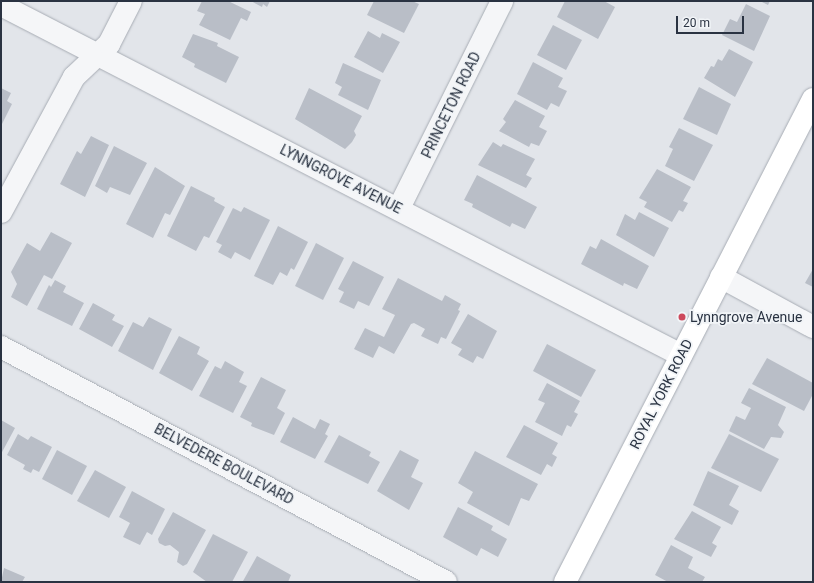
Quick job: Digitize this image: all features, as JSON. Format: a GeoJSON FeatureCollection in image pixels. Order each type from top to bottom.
{"type":"FeatureCollection","features":[{"type":"Feature","properties":{"kind":"main road","name":"ROYAL YORK ROAD"},"geometry":{"type":"LineString","coordinates":[[565,582],[813,99]]}},
{"type":"Feature","properties":{"kind":"street"},"geometry":{"type":"LineString","coordinates":[[1,212],[74,77],[109,44],[132,1]]}},
{"type":"Feature","properties":{"kind":"street","name":"PRINCETON ROAD"},"geometry":{"type":"LineString","coordinates":[[399,208],[502,1]]}},
{"type":"Feature","properties":{"kind":"street","name":"LYNNGROVE AVENUE"},"geometry":{"type":"LineString","coordinates":[[1,5],[97,56],[399,208],[681,355]]}},
{"type":"Feature","properties":{"kind":"street"},"geometry":{"type":"LineString","coordinates":[[721,278],[813,327]]}},
{"type":"Feature","properties":{"kind":"street","name":"BELVEDERE BOULEVARD"},"geometry":{"type":"LineString","coordinates":[[1,347],[446,582]]}},
{"type":"Feature","properties":{"kind":"building"},"geometry":{"type":"Polygon","coordinates":[[[202,1],[228,1],[251,12],[247,21],[241,18],[230,40],[199,25],[205,14],[197,11],[202,1]]]}},
{"type":"Feature","properties":{"kind":"building"},"geometry":{"type":"Polygon","coordinates":[[[251,1],[270,1],[267,7],[263,4],[262,7],[251,1]]]}},
{"type":"Feature","properties":{"kind":"building"},"geometry":{"type":"Polygon","coordinates":[[[374,1],[412,1],[419,4],[404,33],[367,15],[374,1]]]}},
{"type":"Feature","properties":{"kind":"building"},"geometry":{"type":"Polygon","coordinates":[[[565,1],[604,1],[615,7],[598,39],[557,17],[565,1]]]}},
{"type":"Feature","properties":{"kind":"building"},"geometry":{"type":"Polygon","coordinates":[[[760,1],[770,1],[768,5],[760,1]]]}},
{"type":"Feature","properties":{"kind":"building"},"geometry":{"type":"Polygon","coordinates":[[[746,4],[770,16],[754,51],[722,35],[730,19],[737,22],[746,4]]]}},
{"type":"Feature","properties":{"kind":"building"},"geometry":{"type":"Polygon","coordinates":[[[553,25],[582,40],[566,70],[537,55],[553,25]]]}},
{"type":"Feature","properties":{"kind":"building"},"geometry":{"type":"Polygon","coordinates":[[[368,31],[380,38],[382,33],[400,42],[383,73],[354,57],[368,31]]]}},
{"type":"Feature","properties":{"kind":"building"},"geometry":{"type":"Polygon","coordinates":[[[193,34],[218,43],[217,46],[239,57],[226,83],[194,67],[195,64],[182,57],[193,34]]]}},
{"type":"Feature","properties":{"kind":"building"},"geometry":{"type":"Polygon","coordinates":[[[729,49],[753,62],[735,97],[704,78],[711,66],[714,67],[718,59],[722,61],[729,49]]]}},
{"type":"Feature","properties":{"kind":"building"},"geometry":{"type":"Polygon","coordinates":[[[533,62],[563,78],[558,87],[567,91],[559,107],[551,103],[547,110],[517,94],[533,62]]]}},
{"type":"Feature","properties":{"kind":"building"},"geometry":{"type":"Polygon","coordinates":[[[343,63],[381,80],[368,110],[338,95],[342,87],[335,83],[343,63]]]}},
{"type":"Feature","properties":{"kind":"building"},"geometry":{"type":"Polygon","coordinates":[[[699,87],[731,104],[717,135],[683,119],[699,87]]]}},
{"type":"Feature","properties":{"kind":"building"},"geometry":{"type":"Polygon","coordinates":[[[1,88],[11,93],[7,101],[12,104],[1,126],[1,88]]]}},
{"type":"Feature","properties":{"kind":"building"},"geometry":{"type":"Polygon","coordinates":[[[309,88],[362,116],[354,131],[356,135],[345,149],[295,119],[309,88]]]}},
{"type":"Feature","properties":{"kind":"building"},"geometry":{"type":"Polygon","coordinates":[[[515,100],[545,116],[539,127],[547,131],[539,146],[531,143],[529,147],[499,131],[506,122],[503,119],[515,100]]]}},
{"type":"Feature","properties":{"kind":"building"},"geometry":{"type":"Polygon","coordinates":[[[679,128],[713,145],[694,181],[665,166],[673,149],[669,147],[679,128]]]}},
{"type":"Feature","properties":{"kind":"building"},"geometry":{"type":"Polygon","coordinates":[[[91,136],[109,145],[85,197],[60,184],[77,151],[81,154],[91,136]]]}},
{"type":"Feature","properties":{"kind":"building"},"geometry":{"type":"Polygon","coordinates":[[[493,142],[501,147],[503,144],[535,159],[526,175],[532,178],[526,188],[478,165],[493,142]]]}},
{"type":"Feature","properties":{"kind":"building"},"geometry":{"type":"Polygon","coordinates":[[[114,146],[147,163],[130,195],[110,187],[107,193],[95,186],[114,146]]]}},
{"type":"Feature","properties":{"kind":"building"},"geometry":{"type":"Polygon","coordinates":[[[155,167],[185,186],[170,215],[165,213],[153,238],[126,224],[155,167]]]}},
{"type":"Feature","properties":{"kind":"building"},"geometry":{"type":"Polygon","coordinates":[[[657,169],[691,187],[683,201],[688,203],[683,212],[679,210],[672,222],[644,207],[647,202],[639,198],[657,169]]]}},
{"type":"Feature","properties":{"kind":"building"},"geometry":{"type":"Polygon","coordinates":[[[477,175],[537,207],[525,229],[512,223],[510,227],[472,207],[473,204],[464,200],[477,175]]]}},
{"type":"Feature","properties":{"kind":"building"},"geometry":{"type":"Polygon","coordinates":[[[191,186],[215,198],[214,201],[225,207],[209,238],[204,236],[196,251],[167,236],[191,186]]]}},
{"type":"Feature","properties":{"kind":"building"},"geometry":{"type":"Polygon","coordinates":[[[244,207],[270,220],[250,260],[235,252],[231,259],[218,252],[222,245],[216,242],[233,208],[241,212],[244,207]]]}},
{"type":"Feature","properties":{"kind":"building"},"geometry":{"type":"Polygon","coordinates":[[[639,212],[669,228],[654,257],[616,235],[625,214],[635,220],[639,212]]]}},
{"type":"Feature","properties":{"kind":"building"},"geometry":{"type":"Polygon","coordinates":[[[278,226],[308,242],[294,270],[291,268],[287,276],[280,272],[273,285],[254,276],[278,226]]]}},
{"type":"Feature","properties":{"kind":"building"},"geometry":{"type":"Polygon","coordinates":[[[51,232],[72,243],[52,279],[44,275],[27,306],[11,297],[17,284],[11,272],[27,243],[40,251],[51,232]]]}},
{"type":"Feature","properties":{"kind":"building"},"geometry":{"type":"Polygon","coordinates":[[[601,239],[649,266],[637,289],[624,283],[623,286],[581,264],[590,246],[596,249],[601,239]]]}},
{"type":"Feature","properties":{"kind":"building"},"geometry":{"type":"Polygon","coordinates":[[[316,243],[344,258],[323,300],[295,286],[316,243]]]}},
{"type":"Feature","properties":{"kind":"building"},"geometry":{"type":"Polygon","coordinates":[[[353,261],[384,277],[369,306],[358,301],[354,309],[339,302],[344,292],[338,289],[353,261]]]}},
{"type":"Feature","properties":{"kind":"building"},"geometry":{"type":"Polygon","coordinates":[[[813,269],[813,287],[805,283],[813,269]]]}},
{"type":"Feature","properties":{"kind":"building"},"geometry":{"type":"Polygon","coordinates":[[[398,278],[442,301],[445,295],[461,304],[458,310],[460,311],[446,339],[441,337],[438,344],[421,336],[425,329],[414,323],[411,324],[394,354],[379,346],[373,358],[354,349],[365,328],[384,337],[395,315],[382,309],[398,278]]]}},
{"type":"Feature","properties":{"kind":"building"},"geometry":{"type":"Polygon","coordinates":[[[55,280],[66,286],[63,292],[84,303],[72,326],[37,309],[49,285],[51,287],[55,280]]]}},
{"type":"Feature","properties":{"kind":"building"},"geometry":{"type":"Polygon","coordinates":[[[93,303],[115,315],[112,320],[124,326],[112,347],[79,329],[93,303]]]}},
{"type":"Feature","properties":{"kind":"building"},"geometry":{"type":"Polygon","coordinates":[[[468,314],[497,331],[483,359],[477,356],[473,363],[458,355],[462,349],[451,343],[468,314]]]}},
{"type":"Feature","properties":{"kind":"building"},"geometry":{"type":"Polygon","coordinates":[[[149,317],[172,329],[153,370],[118,351],[133,322],[143,327],[149,317]]]}},
{"type":"Feature","properties":{"kind":"building"},"geometry":{"type":"Polygon","coordinates":[[[179,336],[200,347],[197,354],[209,361],[192,391],[159,373],[179,336]]]}},
{"type":"Feature","properties":{"kind":"building"},"geometry":{"type":"Polygon","coordinates":[[[547,344],[596,370],[581,397],[533,371],[547,344]]]}},
{"type":"Feature","properties":{"kind":"building"},"geometry":{"type":"Polygon","coordinates":[[[767,358],[813,383],[813,394],[804,411],[752,384],[767,358]]]}},
{"type":"Feature","properties":{"kind":"building"},"geometry":{"type":"Polygon","coordinates":[[[225,361],[244,372],[239,382],[247,386],[233,413],[199,396],[215,366],[221,369],[225,361]]]}},
{"type":"Feature","properties":{"kind":"building"},"geometry":{"type":"Polygon","coordinates":[[[261,377],[286,390],[277,408],[285,413],[274,435],[251,426],[252,423],[240,417],[261,377]]]}},
{"type":"Feature","properties":{"kind":"building"},"geometry":{"type":"Polygon","coordinates":[[[547,383],[580,401],[574,412],[578,414],[571,427],[567,425],[562,436],[535,422],[545,403],[538,400],[547,383]]]}},
{"type":"Feature","properties":{"kind":"building"},"geometry":{"type":"Polygon","coordinates":[[[749,388],[786,407],[778,425],[784,432],[781,438],[771,437],[764,449],[729,431],[736,416],[745,420],[751,408],[741,403],[749,388]]]}},
{"type":"Feature","properties":{"kind":"building"},"geometry":{"type":"Polygon","coordinates":[[[293,417],[315,429],[320,419],[330,424],[325,434],[328,436],[315,459],[280,442],[293,417]]]}},
{"type":"Feature","properties":{"kind":"building"},"geometry":{"type":"Polygon","coordinates":[[[1,420],[15,428],[1,454],[1,420]]]}},
{"type":"Feature","properties":{"kind":"building"},"geometry":{"type":"Polygon","coordinates":[[[524,425],[558,443],[552,454],[557,457],[552,467],[547,464],[541,475],[506,457],[524,425]]]}},
{"type":"Feature","properties":{"kind":"building"},"geometry":{"type":"Polygon","coordinates":[[[18,434],[28,440],[31,436],[52,447],[39,472],[33,469],[31,473],[23,469],[25,465],[7,455],[18,434]]]}},
{"type":"Feature","properties":{"kind":"building"},"geometry":{"type":"Polygon","coordinates":[[[729,434],[779,459],[761,492],[711,468],[729,434]]]}},
{"type":"Feature","properties":{"kind":"building"},"geometry":{"type":"Polygon","coordinates":[[[339,435],[371,452],[369,456],[380,462],[368,484],[324,462],[339,435]]]}},
{"type":"Feature","properties":{"kind":"building"},"geometry":{"type":"Polygon","coordinates":[[[57,450],[87,466],[72,495],[42,479],[57,450]]]}},
{"type":"Feature","properties":{"kind":"building"},"geometry":{"type":"Polygon","coordinates":[[[400,450],[419,460],[411,477],[423,483],[409,510],[377,491],[400,450]]]}},
{"type":"Feature","properties":{"kind":"building"},"geometry":{"type":"Polygon","coordinates":[[[475,451],[538,484],[529,501],[521,498],[509,526],[467,503],[473,492],[458,483],[475,451]]]}},
{"type":"Feature","properties":{"kind":"building"},"geometry":{"type":"Polygon","coordinates":[[[95,470],[126,487],[109,518],[77,501],[95,470]]]}},
{"type":"Feature","properties":{"kind":"building"},"geometry":{"type":"Polygon","coordinates":[[[708,471],[739,486],[729,505],[739,511],[732,525],[693,505],[708,471]]]}},
{"type":"Feature","properties":{"kind":"building"},"geometry":{"type":"Polygon","coordinates":[[[132,491],[165,509],[152,535],[147,532],[140,545],[123,537],[130,523],[119,517],[132,491]]]}},
{"type":"Feature","properties":{"kind":"building"},"geometry":{"type":"Polygon","coordinates":[[[458,507],[493,526],[491,530],[507,539],[498,557],[481,548],[477,556],[443,537],[458,507]]]}},
{"type":"Feature","properties":{"kind":"building"},"geometry":{"type":"Polygon","coordinates":[[[692,511],[721,527],[712,543],[717,546],[711,557],[674,539],[692,511]]]}},
{"type":"Feature","properties":{"kind":"building"},"geometry":{"type":"Polygon","coordinates":[[[173,512],[206,530],[187,564],[183,566],[177,562],[179,552],[170,545],[165,546],[159,543],[158,539],[173,512]]]}},
{"type":"Feature","properties":{"kind":"building"},"geometry":{"type":"Polygon","coordinates":[[[213,534],[248,552],[232,582],[207,582],[193,572],[213,534]]]}},
{"type":"Feature","properties":{"kind":"building"},"geometry":{"type":"Polygon","coordinates":[[[671,545],[693,557],[688,568],[705,577],[702,582],[668,582],[655,575],[671,545]]]}},
{"type":"Feature","properties":{"kind":"building"},"geometry":{"type":"Polygon","coordinates":[[[257,556],[291,575],[288,582],[243,581],[257,556]]]}},
{"type":"Feature","properties":{"kind":"building"},"geometry":{"type":"Polygon","coordinates":[[[4,568],[25,577],[22,582],[1,582],[4,568]]]}},
{"type":"Feature","properties":{"kind":"place","name":"Lynngrove Avenue"},"geometry":{"type":"Point","coordinates":[682,317]}}]}
